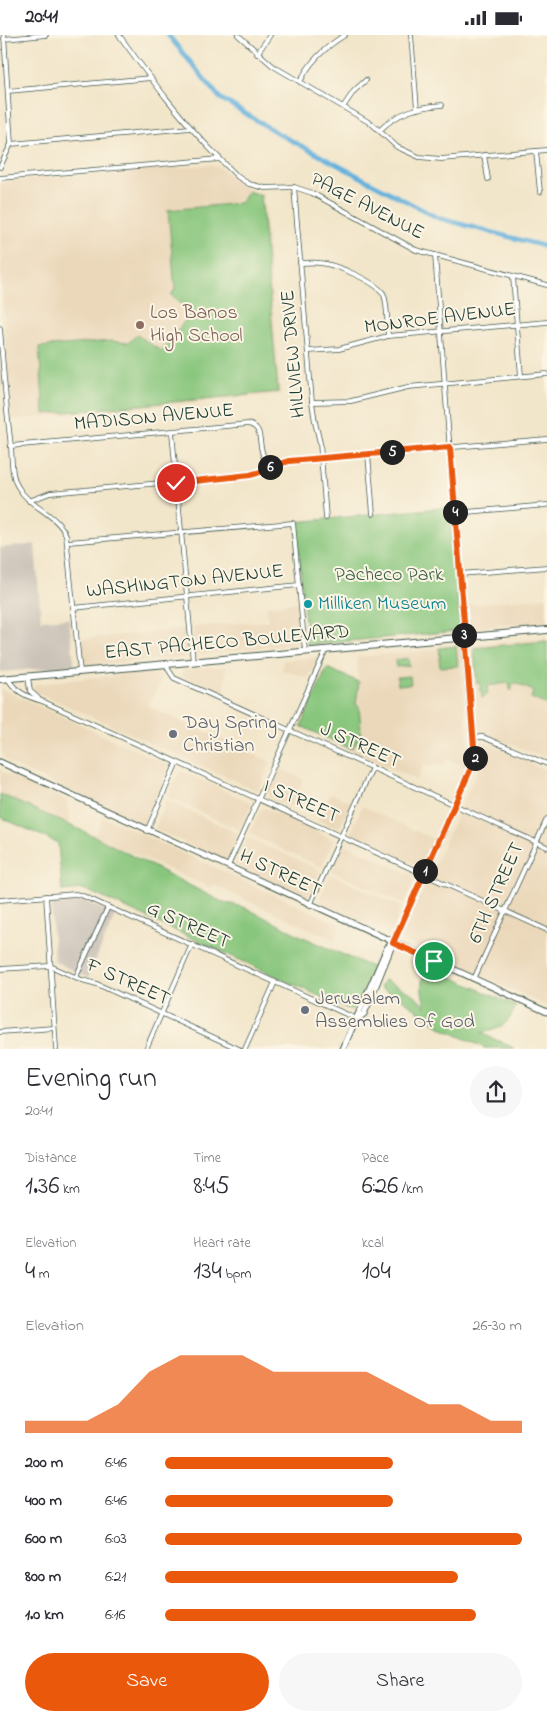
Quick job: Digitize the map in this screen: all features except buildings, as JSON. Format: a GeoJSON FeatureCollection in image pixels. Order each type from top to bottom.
{"type":"FeatureCollection","features":[{"type":"Feature","properties":{"kind":"highway","name":"EAST PACHECO BOULEVARD"},"geometry":{"type":"LineString","coordinates":[[0,679],[547,630]]}},
{"type":"Feature","properties":{"kind":"street"},"geometry":{"type":"LineString","coordinates":[[0,167],[11,144],[4,37],[46,35]]}},
{"type":"Feature","properties":{"kind":"street","name":"PAGE AVENUE"},"geometry":{"type":"LineString","coordinates":[[119,35],[190,128],[238,177],[249,184],[265,188],[294,187],[312,193],[416,251],[547,285]]}},
{"type":"Feature","properties":{"kind":"street"},"geometry":{"type":"LineString","coordinates":[[238,35],[257,54],[279,70],[380,130],[397,147],[419,157],[434,159],[547,150]]}},
{"type":"Feature","properties":{"kind":"street"},"geometry":{"type":"LineString","coordinates":[[257,54],[270,35]]}},
{"type":"Feature","properties":{"kind":"street"},"geometry":{"type":"LineString","coordinates":[[300,82],[313,60],[328,46],[345,35]]}},
{"type":"Feature","properties":{"kind":"street"},"geometry":{"type":"LineString","coordinates":[[411,35],[417,109]]}},
{"type":"Feature","properties":{"kind":"street"},"geometry":{"type":"LineString","coordinates":[[8,91],[151,79]]}},
{"type":"Feature","properties":{"kind":"street"},"geometry":{"type":"LineString","coordinates":[[343,107],[354,91],[366,80]]}},
{"type":"Feature","properties":{"kind":"street"},"geometry":{"type":"LineString","coordinates":[[380,130],[394,117],[417,109],[442,105]]}},
{"type":"Feature","properties":{"kind":"street"},"geometry":{"type":"LineString","coordinates":[[11,144],[190,128]]}},
{"type":"Feature","properties":{"kind":"street"},"geometry":{"type":"LineString","coordinates":[[536,151],[540,192]]}},
{"type":"Feature","properties":{"kind":"street"},"geometry":{"type":"LineString","coordinates":[[484,155],[488,179]]}},
{"type":"Feature","properties":{"kind":"street"},"geometry":{"type":"LineString","coordinates":[[0,178],[220,159]]}},
{"type":"Feature","properties":{"kind":"street","name":"HILLVIEW DRIVE"},"geometry":{"type":"LineString","coordinates":[[294,187],[312,402],[322,458],[326,518]]}},
{"type":"Feature","properties":{"kind":"street"},"geometry":{"type":"LineString","coordinates":[[343,1049],[357,1019],[364,1014],[393,943],[475,759],[435,255]]}},
{"type":"Feature","properties":{"kind":"street"},"geometry":{"type":"LineString","coordinates":[[300,263],[320,263],[341,268],[371,284],[383,293],[388,336]]}},
{"type":"Feature","properties":{"kind":"street"},"geometry":{"type":"LineString","coordinates":[[513,277],[521,376]]}},
{"type":"Feature","properties":{"kind":"street","name":"MONROE AVENUE"},"geometry":{"type":"LineString","coordinates":[[308,351],[339,349],[388,336],[547,322]]}},
{"type":"Feature","properties":{"kind":"street"},"geometry":{"type":"LineString","coordinates":[[0,328],[15,481],[18,488],[29,501],[58,521],[63,528],[68,542],[80,673]]}},
{"type":"Feature","properties":{"kind":"street"},"geometry":{"type":"LineString","coordinates":[[312,402],[351,401],[408,387],[547,374]]}},
{"type":"Feature","properties":{"kind":"street","name":"MADISON AVENUE"},"geometry":{"type":"LineString","coordinates":[[11,446],[248,424],[258,429],[262,452],[268,467]]}},
{"type":"Feature","properties":{"kind":"street"},"geometry":{"type":"LineString","coordinates":[[172,432],[193,662]]}},
{"type":"Feature","properties":{"kind":"street"},"geometry":{"type":"LineString","coordinates":[[29,501],[50,493],[250,475],[289,461],[547,439]]}},
{"type":"Feature","properties":{"kind":"street"},"geometry":{"type":"LineString","coordinates":[[368,454],[373,513]]}},
{"type":"Feature","properties":{"kind":"street"},"geometry":{"type":"LineString","coordinates":[[455,513],[547,505]]}},
{"type":"Feature","properties":{"kind":"street"},"geometry":{"type":"LineString","coordinates":[[68,542],[293,523],[305,651]]}},
{"type":"Feature","properties":{"kind":"street"},"geometry":{"type":"LineString","coordinates":[[460,574],[547,567]]}},
{"type":"Feature","properties":{"kind":"street","name":"WASHINGTON AVENUE"},"geometry":{"type":"LineString","coordinates":[[73,608],[299,585]]}},
{"type":"Feature","properties":{"kind":"street"},"geometry":{"type":"LineString","coordinates":[[228,866],[326,649]]}},
{"type":"Feature","properties":{"kind":"street","name":"J STREET"},"geometry":{"type":"LineString","coordinates":[[167,665],[174,677],[547,847]]}},
{"type":"Feature","properties":{"kind":"street"},"geometry":{"type":"LineString","coordinates":[[28,677],[30,691],[42,701]]}},
{"type":"Feature","properties":{"kind":"street","name":"I STREET"},"geometry":{"type":"LineString","coordinates":[[8,679],[16,691],[28,697],[42,701],[547,929]]}},
{"type":"Feature","properties":{"kind":"street"},"geometry":{"type":"LineString","coordinates":[[474,737],[483,737],[547,764]]}},
{"type":"Feature","properties":{"kind":"street","name":"H STREET"},"geometry":{"type":"LineString","coordinates":[[0,762],[147,831],[228,866],[547,1012]]}},
{"type":"Feature","properties":{"kind":"street"},"geometry":{"type":"LineString","coordinates":[[147,831],[177,762]]}},
{"type":"Feature","properties":{"kind":"street"},"geometry":{"type":"LineString","coordinates":[[310,905],[372,768]]}},
{"type":"Feature","properties":{"kind":"street","name":"6TH STREET"},"geometry":{"type":"LineString","coordinates":[[474,979],[547,819]]}},
{"type":"Feature","properties":{"kind":"street","name":"G STREET"},"geometry":{"type":"LineString","coordinates":[[0,900],[75,894],[357,1019]]}},
{"type":"Feature","properties":{"kind":"street"},"geometry":{"type":"LineString","coordinates":[[46,897],[56,1049]]}},
{"type":"Feature","properties":{"kind":"street"},"geometry":{"type":"LineString","coordinates":[[76,977],[108,907]]}},
{"type":"Feature","properties":{"kind":"street"},"geometry":{"type":"LineString","coordinates":[[146,1049],[192,945]]}},
{"type":"Feature","properties":{"kind":"street","name":"F STREET"},"geometry":{"type":"LineString","coordinates":[[0,969],[50,965],[97,984],[239,1049]]}},
{"type":"Feature","properties":{"kind":"street"},"geometry":{"type":"LineString","coordinates":[[245,1049],[274,982]]}},
{"type":"Feature","properties":{"kind":"street"},"geometry":{"type":"LineString","coordinates":[[0,1032],[54,1028]]}},
{"type":"Feature","properties":{"kind":"shaded area","name":"Los Banos High School"},"geometry":{"type":"Polygon","coordinates":[[[211,165],[219,167],[241,186],[257,193],[263,192],[281,394],[11,420],[0,256],[0,185],[8,181],[211,165]]]}},
{"type":"Feature","properties":{"kind":"shaded area"},"geometry":{"type":"Polygon","coordinates":[[[35,544],[41,620],[69,618],[74,663],[72,666],[0,672],[0,548],[35,544]]]}},
{"type":"Feature","properties":{"kind":"shaded area"},"geometry":{"type":"Polygon","coordinates":[[[547,597],[547,622],[470,628],[467,605],[547,597]]]}},
{"type":"Feature","properties":{"kind":"shaded area"},"geometry":{"type":"Polygon","coordinates":[[[298,602],[301,644],[200,654],[196,649],[192,627],[268,621],[267,606],[298,602]]]}},
{"type":"Feature","properties":{"kind":"shaded area"},"geometry":{"type":"Polygon","coordinates":[[[185,629],[188,652],[185,657],[86,666],[83,662],[81,639],[185,629]]]}},
{"type":"Feature","properties":{"kind":"shaded area"},"geometry":{"type":"Polygon","coordinates":[[[547,638],[547,758],[478,730],[471,648],[473,645],[547,638]]]}},
{"type":"Feature","properties":{"kind":"shaded area"},"geometry":{"type":"Polygon","coordinates":[[[460,645],[469,758],[465,767],[447,759],[445,764],[423,766],[417,780],[298,726],[326,667],[358,681],[357,657],[432,650],[460,645]]]}},
{"type":"Feature","properties":{"kind":"shaded area"},"geometry":{"type":"Polygon","coordinates":[[[317,657],[317,661],[308,678],[282,670],[283,660],[317,657]]]}},
{"type":"Feature","properties":{"kind":"shaded area"},"geometry":{"type":"Polygon","coordinates":[[[226,666],[225,694],[181,676],[184,670],[226,666]]]}},
{"type":"Feature","properties":{"kind":"shaded area"},"geometry":{"type":"Polygon","coordinates":[[[152,671],[163,678],[148,706],[271,762],[258,791],[33,689],[36,684],[152,671]]]}},
{"type":"Feature","properties":{"kind":"shaded area"},"geometry":{"type":"Polygon","coordinates":[[[0,688],[168,765],[169,768],[145,822],[141,823],[11,764],[5,759],[2,753],[0,730],[0,688]]]}},
{"type":"Feature","properties":{"kind":"shaded area"},"geometry":{"type":"Polygon","coordinates":[[[484,742],[547,771],[547,1006],[403,940],[402,936],[481,763],[480,746],[484,742]]]}},
{"type":"Feature","properties":{"kind":"shaded area"},"geometry":{"type":"Polygon","coordinates":[[[279,768],[303,779],[291,807],[269,797],[268,794],[279,768]]]}},
{"type":"Feature","properties":{"kind":"shaded area"},"geometry":{"type":"Polygon","coordinates":[[[0,769],[5,773],[67,800],[70,826],[0,794],[0,769]]]}},
{"type":"Feature","properties":{"kind":"shaded area"},"geometry":{"type":"Polygon","coordinates":[[[182,771],[250,802],[251,805],[240,830],[168,797],[179,772],[182,771]]]}},
{"type":"Feature","properties":{"kind":"shaded area"},"geometry":{"type":"Polygon","coordinates":[[[331,793],[351,802],[340,827],[337,828],[318,820],[331,793]]]}},
{"type":"Feature","properties":{"kind":"shaded area"},"geometry":{"type":"Polygon","coordinates":[[[166,800],[239,834],[227,859],[225,860],[155,829],[166,800]]]}},
{"type":"Feature","properties":{"kind":"shaded area"},"geometry":{"type":"Polygon","coordinates":[[[362,806],[433,839],[420,866],[351,834],[362,806]]]}},
{"type":"Feature","properties":{"kind":"shaded area"},"geometry":{"type":"Polygon","coordinates":[[[264,808],[332,839],[333,841],[322,867],[249,834],[261,809],[264,808]]]}},
{"type":"Feature","properties":{"kind":"shaded area"},"geometry":{"type":"Polygon","coordinates":[[[103,817],[341,925],[335,940],[213,885],[211,888],[94,836],[103,817]]]}},
{"type":"Feature","properties":{"kind":"shaded area"},"geometry":{"type":"Polygon","coordinates":[[[248,838],[320,870],[308,896],[306,897],[236,865],[248,838]]]}},
{"type":"Feature","properties":{"kind":"shaded area"},"geometry":{"type":"Polygon","coordinates":[[[346,845],[415,876],[404,904],[332,871],[346,845]]]}},
{"type":"Feature","properties":{"kind":"shaded area"},"geometry":{"type":"Polygon","coordinates":[[[331,875],[402,907],[391,932],[388,934],[320,903],[319,900],[331,875]]]}},
{"type":"Feature","properties":{"kind":"shaded area"},"geometry":{"type":"Polygon","coordinates":[[[77,898],[115,915],[88,978],[54,961],[51,901],[77,898]]]}},
{"type":"Feature","properties":{"kind":"green space"},"geometry":{"type":"Polygon","coordinates":[[[248,191],[261,196],[278,392],[44,414],[39,347],[111,341],[128,343],[137,335],[161,351],[191,313],[171,295],[175,289],[168,210],[240,203],[248,191]]]}},
{"type":"Feature","properties":{"kind":"green space","name":"Pacheco Park"},"geometry":{"type":"Polygon","coordinates":[[[451,507],[450,516],[460,627],[458,631],[307,645],[296,522],[451,507]]]}},
{"type":"Feature","properties":{"kind":"green space"},"geometry":{"type":"Polygon","coordinates":[[[547,641],[547,705],[531,698],[533,691],[516,683],[512,685],[512,690],[510,690],[509,683],[487,686],[488,694],[482,698],[480,683],[477,683],[474,648],[547,641]]]}},
{"type":"Feature","properties":{"kind":"green space"},"geometry":{"type":"Polygon","coordinates":[[[456,646],[458,666],[440,667],[439,658],[441,657],[439,648],[456,646]]]}},
{"type":"Feature","properties":{"kind":"green space"},"geometry":{"type":"Polygon","coordinates":[[[408,658],[409,666],[396,667],[395,660],[408,658]]]}},
{"type":"Feature","properties":{"kind":"green space"},"geometry":{"type":"Polygon","coordinates":[[[327,668],[359,682],[356,704],[359,706],[361,729],[358,740],[351,749],[301,726],[327,668]]]}},
{"type":"Feature","properties":{"kind":"green space"},"geometry":{"type":"Polygon","coordinates":[[[410,676],[411,684],[398,685],[397,677],[410,676]]]}},
{"type":"Feature","properties":{"kind":"green space"},"geometry":{"type":"Polygon","coordinates":[[[0,794],[94,836],[220,901],[246,908],[303,937],[374,968],[356,1007],[350,1010],[86,890],[62,891],[58,843],[0,817],[0,794]]]}},
{"type":"Feature","properties":{"kind":"green space"},"geometry":{"type":"Polygon","coordinates":[[[427,966],[516,1006],[507,1022],[499,1028],[481,1033],[514,1048],[485,1048],[443,1029],[401,998],[380,988],[384,980],[415,995],[426,1007],[422,986],[427,966]]]}},
{"type":"Feature","properties":{"kind":"waterway"},"geometry":{"type":"LineString","coordinates":[[168,35],[220,98],[279,134],[438,218],[547,247]]}},
{"type":"Feature","properties":{"kind":"place","name":"Los Banos High School"},"geometry":{"type":"Point","coordinates":[140,325]}},
{"type":"Feature","properties":{"kind":"place","name":"Milliken Museum"},"geometry":{"type":"Point","coordinates":[308,604]}},
{"type":"Feature","properties":{"kind":"place","name":"Day Spring Christian"},"geometry":{"type":"Point","coordinates":[173,734]}},
{"type":"Feature","properties":{"kind":"place","name":"Jerusalem Assemblies Of God"},"geometry":{"type":"Point","coordinates":[305,1010]}},
{"type":"Feature","properties":{"kind":"route"},"geometry":{"type":"LineString","coordinates":[[176,483],[250,475],[289,461],[450,447],[475,759],[393,943],[434,961]]}}]}
